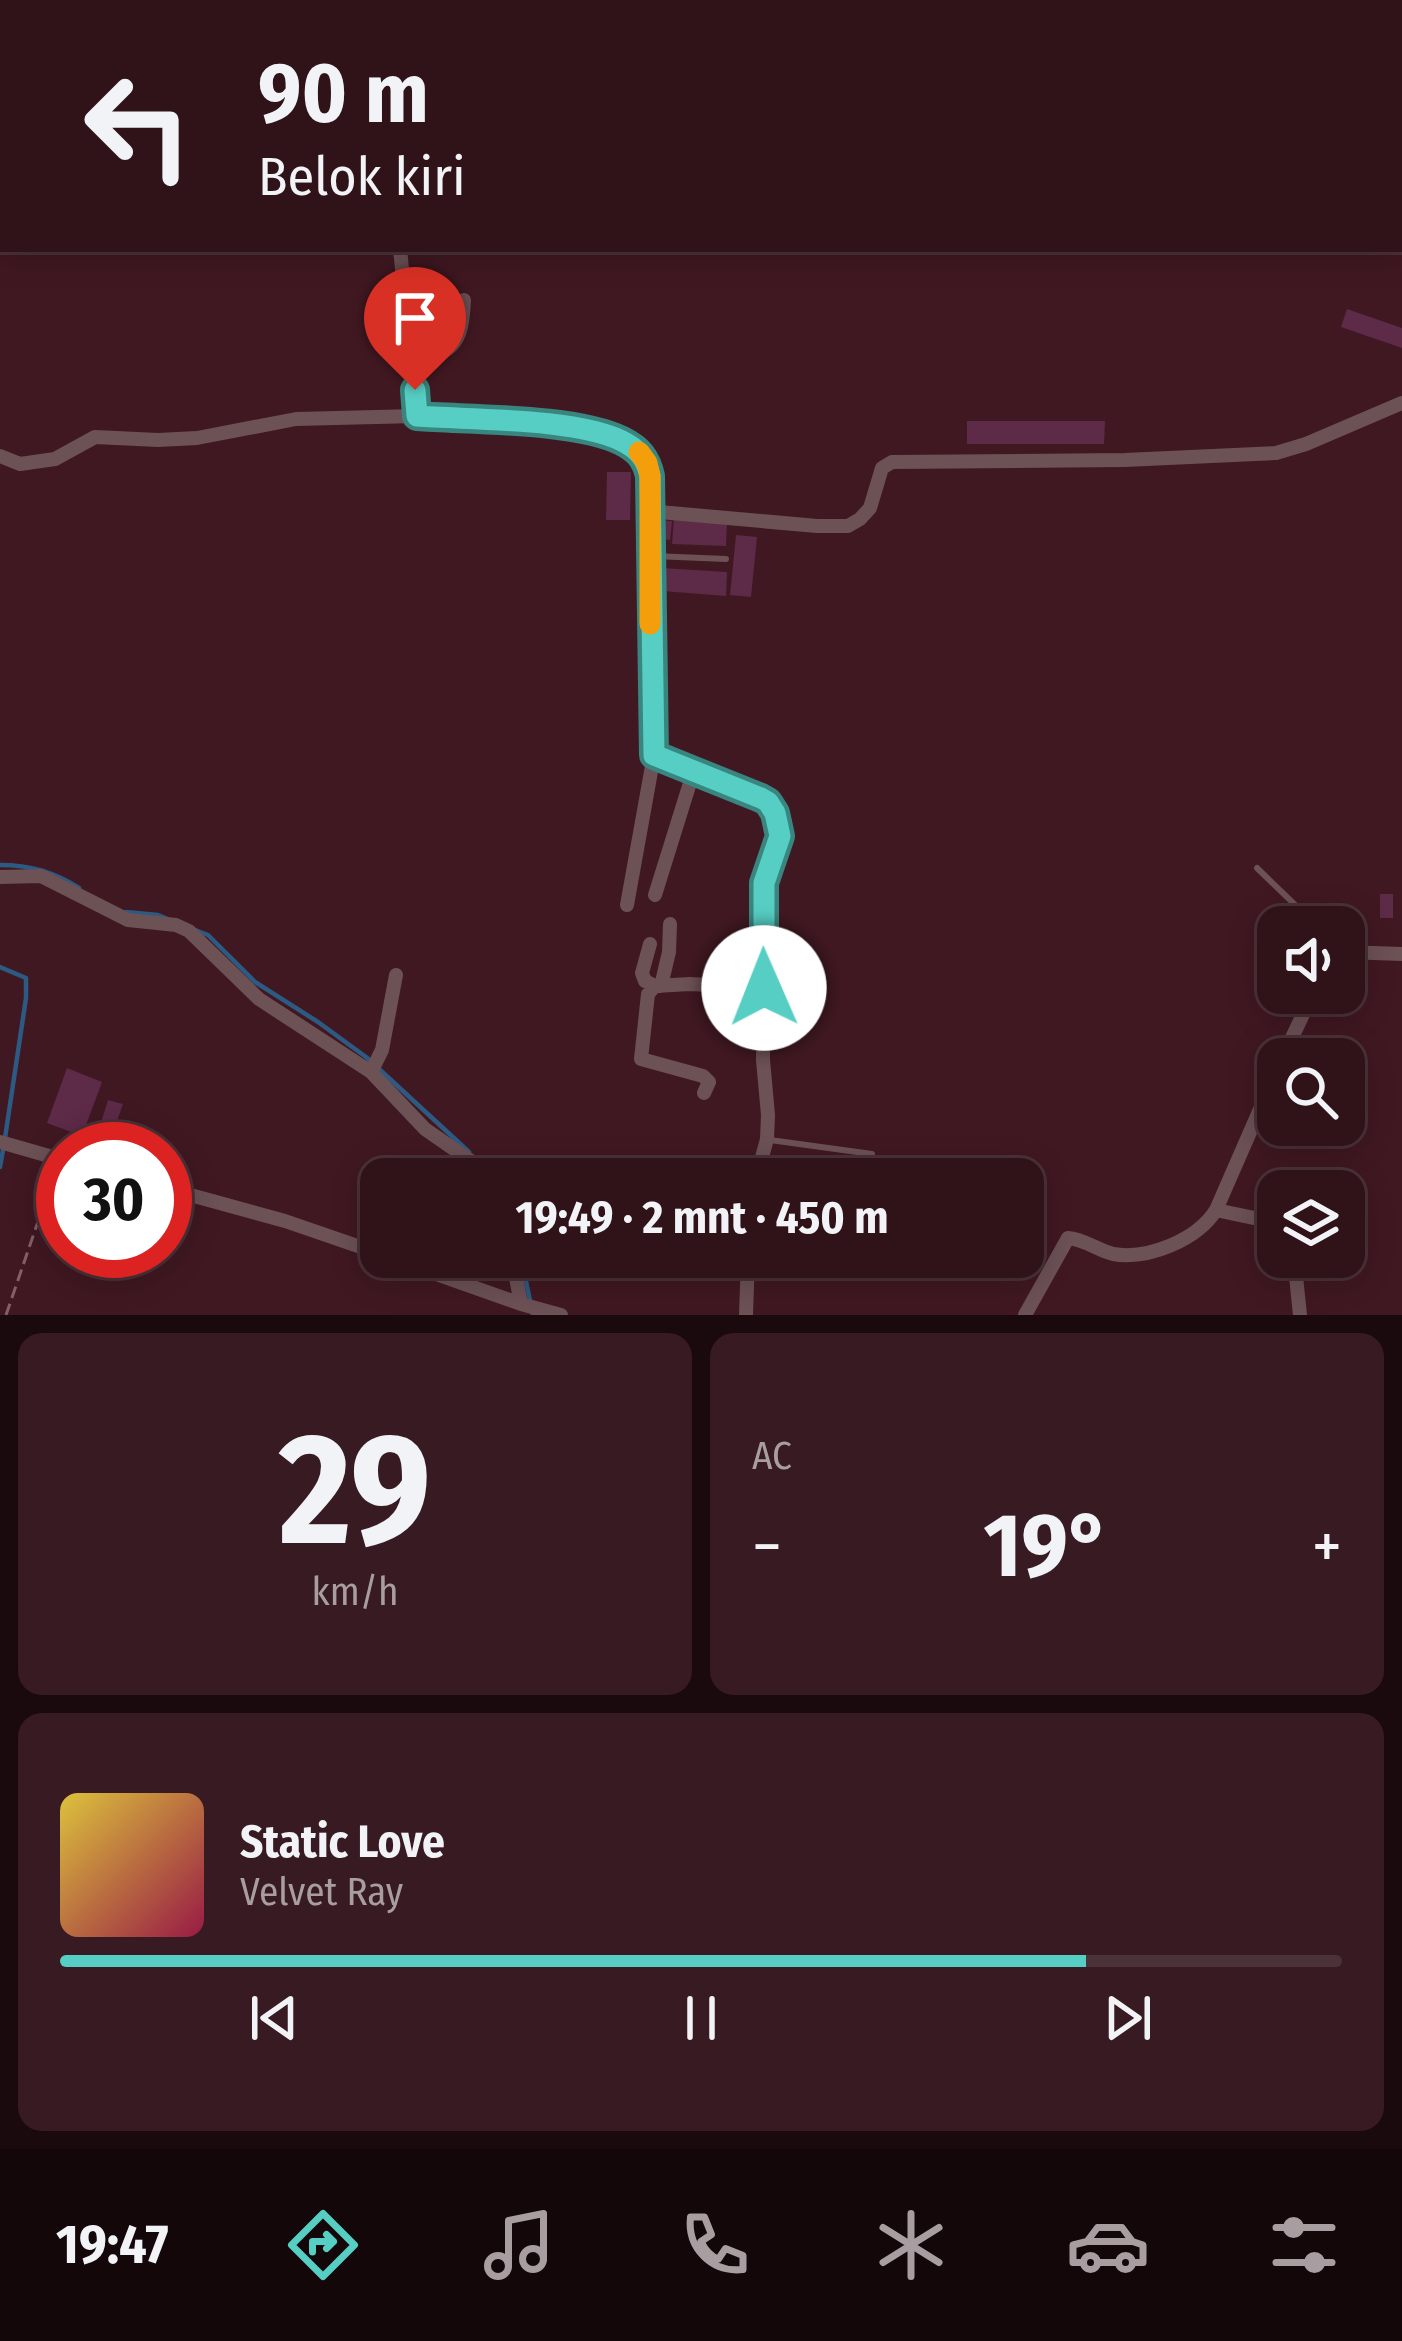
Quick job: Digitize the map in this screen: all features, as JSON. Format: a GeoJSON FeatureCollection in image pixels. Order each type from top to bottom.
{"type":"FeatureCollection","features":[{"type":"Feature","properties":{"kind":"street"},"geometry":{"type":"LineString","coordinates":[[400,252],[417,416]]}},
{"type":"Feature","properties":{"kind":"street"},"geometry":{"type":"LineString","coordinates":[[412,364],[456,346],[464,300]]}},
{"type":"Feature","properties":{"kind":"street"},"geometry":{"type":"LineString","coordinates":[[648,511],[848,526],[869,508],[882,468],[892,462],[1276,453],[1402,403]]}},
{"type":"Feature","properties":{"kind":"street"},"geometry":{"type":"LineString","coordinates":[[0,456],[20,464],[55,459],[95,437],[197,438],[296,418],[417,416],[557,425],[623,442],[642,455],[650,476],[654,755],[627,905]]}},
{"type":"Feature","properties":{"kind":"street"},"geometry":{"type":"LineString","coordinates":[[654,755],[761,798],[777,818],[779,843],[764,883],[767,1097],[761,1158]]}},
{"type":"Feature","properties":{"kind":"street"},"geometry":{"type":"LineString","coordinates":[[655,895],[694,770]]}},
{"type":"Feature","properties":{"kind":"street"},"geometry":{"type":"LineString","coordinates":[[0,877],[40,877],[128,920],[189,931],[259,999],[375,1066],[425,1129],[467,1158]]}},
{"type":"Feature","properties":{"kind":"street"},"geometry":{"type":"LineString","coordinates":[[670,924],[669,952],[658,986],[648,994],[641,1059],[703,1076],[709,1082],[704,1093]]}},
{"type":"Feature","properties":{"kind":"street"},"geometry":{"type":"LineString","coordinates":[[650,944],[645,981],[658,986],[764,988]]}},
{"type":"Feature","properties":{"kind":"street"},"geometry":{"type":"LineString","coordinates":[[1365,953],[1402,954]]}},
{"type":"Feature","properties":{"kind":"street"},"geometry":{"type":"LineString","coordinates":[[375,1066],[396,975]]}},
{"type":"Feature","properties":{"kind":"street"},"geometry":{"type":"LineString","coordinates":[[1025,1315],[1068,1238],[1111,1253],[1156,1251],[1203,1227],[1216,1210],[1257,1116]]}},
{"type":"Feature","properties":{"kind":"street"},"geometry":{"type":"LineString","coordinates":[[0,1142],[36,1152]]}},
{"type":"Feature","properties":{"kind":"street"},"geometry":{"type":"LineString","coordinates":[[192,1195],[360,1247]]}},
{"type":"Feature","properties":{"kind":"street"},"geometry":{"type":"LineString","coordinates":[[1216,1210],[1257,1219]]}},
{"type":"Feature","properties":{"kind":"street"},"geometry":{"type":"LineString","coordinates":[[448,1278],[561,1315]]}},
{"type":"Feature","properties":{"kind":"street"},"geometry":{"type":"LineString","coordinates":[[516,1278],[522,1304]]}},
{"type":"Feature","properties":{"kind":"street"},"geometry":{"type":"LineString","coordinates":[[746,1315],[747,1278]]}},
{"type":"Feature","properties":{"kind":"street"},"geometry":{"type":"LineString","coordinates":[[1296,1278],[1300,1315]]}},
{"type":"Feature","properties":{"kind":"lane"},"geometry":{"type":"LineString","coordinates":[[649,555],[726,559]]}},
{"type":"Feature","properties":{"kind":"lane"},"geometry":{"type":"LineString","coordinates":[[1257,868],[1296,906]]}},
{"type":"Feature","properties":{"kind":"lane"},"geometry":{"type":"LineString","coordinates":[[766,1139],[872,1154]]}},
{"type":"Feature","properties":{"kind":"path"},"geometry":{"type":"LineString","coordinates":[[5,1315],[36,1229]]}},
{"type":"Feature","properties":{"kind":"building"},"geometry":{"type":"Polygon","coordinates":[[[1347,309],[1402,328],[1402,348],[1341,327],[1347,309]]]}},
{"type":"Feature","properties":{"kind":"building"},"geometry":{"type":"Polygon","coordinates":[[[967,421],[1105,421],[1104,444],[967,444],[967,421]]]}},
{"type":"Feature","properties":{"kind":"building"},"geometry":{"type":"Polygon","coordinates":[[[607,472],[631,472],[630,520],[606,520],[607,472]]]}},
{"type":"Feature","properties":{"kind":"building"},"geometry":{"type":"Polygon","coordinates":[[[674,518],[727,521],[726,546],[672,544],[674,518]]]}},
{"type":"Feature","properties":{"kind":"building"},"geometry":{"type":"Polygon","coordinates":[[[653,520],[672,521],[670,540],[652,538],[653,520]]]}},
{"type":"Feature","properties":{"kind":"building"},"geometry":{"type":"Polygon","coordinates":[[[736,535],[757,537],[751,597],[730,595],[736,535]]]}},
{"type":"Feature","properties":{"kind":"building"},"geometry":{"type":"Polygon","coordinates":[[[662,568],[727,572],[726,596],[662,591],[662,568]]]}},
{"type":"Feature","properties":{"kind":"building"},"geometry":{"type":"Polygon","coordinates":[[[1380,894],[1393,894],[1393,918],[1380,918],[1380,894]]]}},
{"type":"Feature","properties":{"kind":"building"},"geometry":{"type":"Polygon","coordinates":[[[67,1068],[102,1082],[87,1122],[47,1122],[67,1068]]]}},
{"type":"Feature","properties":{"kind":"building"},"geometry":{"type":"Polygon","coordinates":[[[108,1100],[123,1104],[120,1122],[101,1122],[108,1100]]]}},
{"type":"Feature","properties":{"kind":"waterway"},"geometry":{"type":"LineString","coordinates":[[0,865],[41,870],[79,888]]}},
{"type":"Feature","properties":{"kind":"waterway"},"geometry":{"type":"LineString","coordinates":[[126,912],[168,919]]}},
{"type":"Feature","properties":{"kind":"waterway"},"geometry":{"type":"LineString","coordinates":[[195,930],[208,935],[255,982],[366,1057],[469,1152]]}},
{"type":"Feature","properties":{"kind":"waterway"},"geometry":{"type":"LineString","coordinates":[[0,967],[26,978],[5,1138]]}},
{"type":"Feature","properties":{"kind":"waterway"},"geometry":{"type":"LineString","coordinates":[[0,1167],[3,1150]]}},
{"type":"Feature","properties":{"kind":"waterway"},"geometry":{"type":"LineString","coordinates":[[525,1278],[533,1315]]}},
{"type":"Feature","properties":{"kind":"slow traffic"},"geometry":{"type":"LineString","coordinates":[[639,452],[650,476],[650,624]]}},
{"type":"Feature","properties":{"kind":"route"},"geometry":{"type":"LineString","coordinates":[[415,390],[417,416],[557,425],[612,437],[647,463],[654,755],[761,798],[775,813],[780,836],[764,883],[764,988]]}}]}
